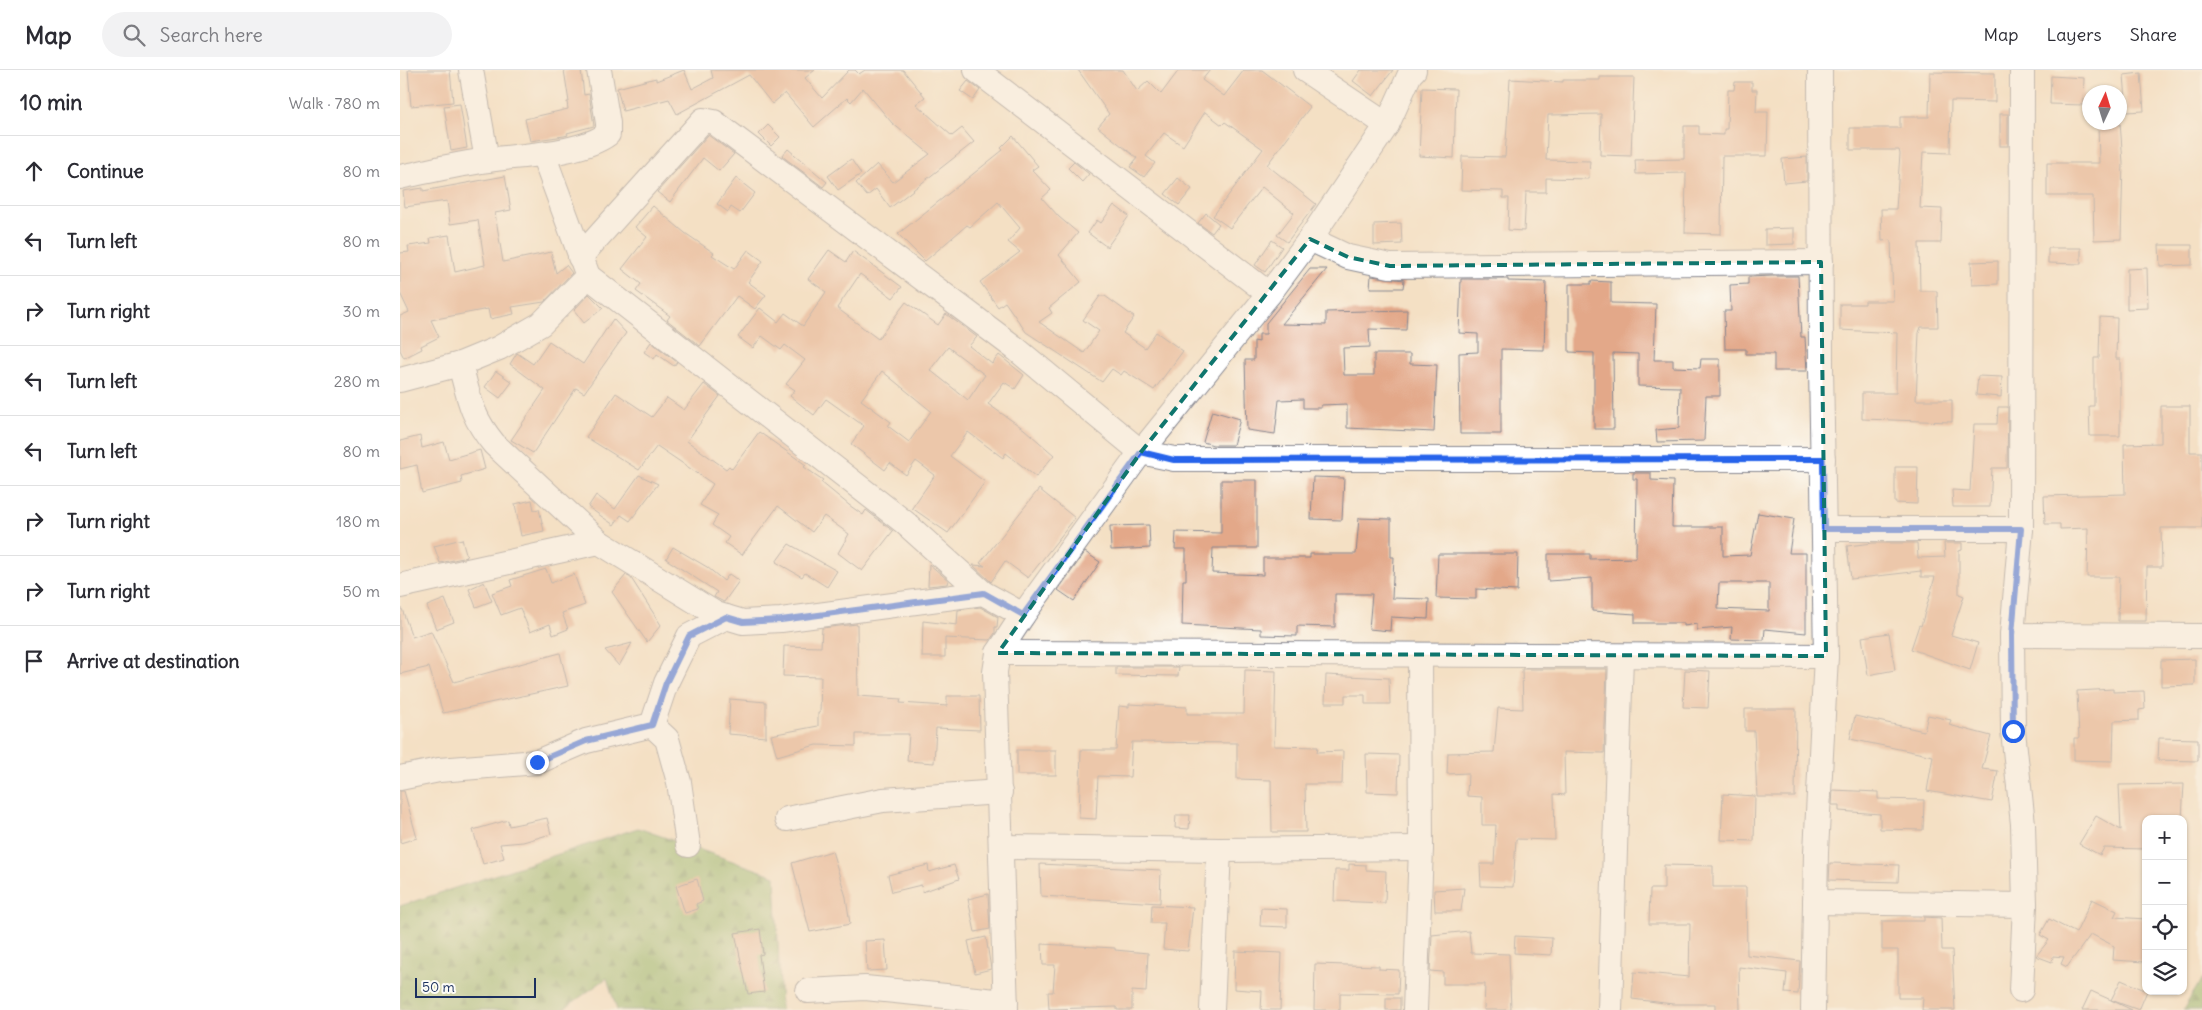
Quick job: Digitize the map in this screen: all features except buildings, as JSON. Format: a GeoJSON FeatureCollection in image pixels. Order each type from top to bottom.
{"type":"FeatureCollection","features":[{"type":"Feature","properties":{"kind":"street"},"geometry":{"type":"LineString","coordinates":[[471,70],[487,160]]}},
{"type":"Feature","properties":{"kind":"street"},"geometry":{"type":"LineString","coordinates":[[400,177],[487,160],[543,154],[599,141],[608,134],[600,70]]}},
{"type":"Feature","properties":{"kind":"street"},"geometry":{"type":"LineString","coordinates":[[976,70],[1269,294]]}},
{"type":"Feature","properties":{"kind":"street"},"geometry":{"type":"LineString","coordinates":[[1305,70],[1387,125]]}},
{"type":"Feature","properties":{"kind":"street"},"geometry":{"type":"LineString","coordinates":[[808,991],[865,988],[1006,1006],[995,672],[998,653],[1023,615],[1141,452],[1269,294],[1310,239],[1387,125],[1410,74],[1414,70]]}},
{"type":"Feature","properties":{"kind":"street"},"geometry":{"type":"LineString","coordinates":[[1813,1010],[1815,902],[1826,656],[1820,70]]}},
{"type":"Feature","properties":{"kind":"street"},"geometry":{"type":"LineString","coordinates":[[2021,990],[2025,905],[2023,824],[2013,731],[2012,635],[2021,529],[2022,70]]}},
{"type":"Feature","properties":{"kind":"street"},"geometry":{"type":"LineString","coordinates":[[400,380],[460,364],[499,348],[541,324],[584,267],[704,120],[714,122],[1015,348],[1141,452],[1174,460],[1823,459]]}},
{"type":"Feature","properties":{"kind":"street"},"geometry":{"type":"LineString","coordinates":[[543,154],[584,267],[904,522],[984,593],[1023,615]]}},
{"type":"Feature","properties":{"kind":"street"},"geometry":{"type":"LineString","coordinates":[[1310,239],[1348,257],[1390,266],[1821,262]]}},
{"type":"Feature","properties":{"kind":"street"},"geometry":{"type":"LineString","coordinates":[[460,364],[479,426],[494,444],[599,542],[716,614],[743,622],[781,620],[984,593]]}},
{"type":"Feature","properties":{"kind":"street"},"geometry":{"type":"LineString","coordinates":[[1824,529],[2021,529]]}},
{"type":"Feature","properties":{"kind":"street"},"geometry":{"type":"LineString","coordinates":[[400,586],[599,542]]}},
{"type":"Feature","properties":{"kind":"street"},"geometry":{"type":"LineString","coordinates":[[652,725],[666,683],[689,636],[726,617]]}},
{"type":"Feature","properties":{"kind":"street"},"geometry":{"type":"LineString","coordinates":[[2012,635],[2202,636]]}},
{"type":"Feature","properties":{"kind":"street"},"geometry":{"type":"LineString","coordinates":[[998,653],[1826,656]]}},
{"type":"Feature","properties":{"kind":"street"},"geometry":{"type":"LineString","coordinates":[[1415,1010],[1420,848],[1420,655]]}},
{"type":"Feature","properties":{"kind":"street"},"geometry":{"type":"LineString","coordinates":[[1610,1010],[1621,656]]}},
{"type":"Feature","properties":{"kind":"street"},"geometry":{"type":"LineString","coordinates":[[400,778],[439,770],[537,762],[586,741],[652,725]]}},
{"type":"Feature","properties":{"kind":"street"},"geometry":{"type":"LineString","coordinates":[[652,725],[667,739],[679,782],[688,845]]}},
{"type":"Feature","properties":{"kind":"street"},"geometry":{"type":"LineString","coordinates":[[786,819],[883,800],[1000,792]]}},
{"type":"Feature","properties":{"kind":"street"},"geometry":{"type":"LineString","coordinates":[[1002,846],[1219,850],[1420,848]]}},
{"type":"Feature","properties":{"kind":"street"},"geometry":{"type":"LineString","coordinates":[[1212,1010],[1219,850]]}},
{"type":"Feature","properties":{"kind":"street"},"geometry":{"type":"LineString","coordinates":[[1815,902],[2025,905]]}},
{"type":"Feature","properties":{"kind":"highlighted area"},"geometry":{"type":"Polygon","coordinates":[[[1310,239],[1348,257],[1390,266],[1821,262],[1826,656],[998,653],[1141,452],[1310,239]]]}},
{"type":"Feature","properties":{"kind":"green space"},"geometry":{"type":"Polygon","coordinates":[[[638,828],[775,876],[781,1010],[617,1010],[607,978],[562,1010],[400,1010],[400,906],[638,828]]]}},
{"type":"Feature","properties":{"kind":"green space"},"geometry":{"type":"Polygon","coordinates":[[[2202,979],[2202,1010],[2183,1010],[2202,979]]]}},
{"type":"Feature","properties":{"kind":"route"},"geometry":{"type":"LineString","coordinates":[[537,762],[586,741],[652,725],[666,683],[689,636],[726,617],[743,622],[781,620],[984,593],[1023,615],[1141,452],[1174,460],[1823,459],[1824,529],[2021,529],[2012,635],[2013,731]]}}]}
